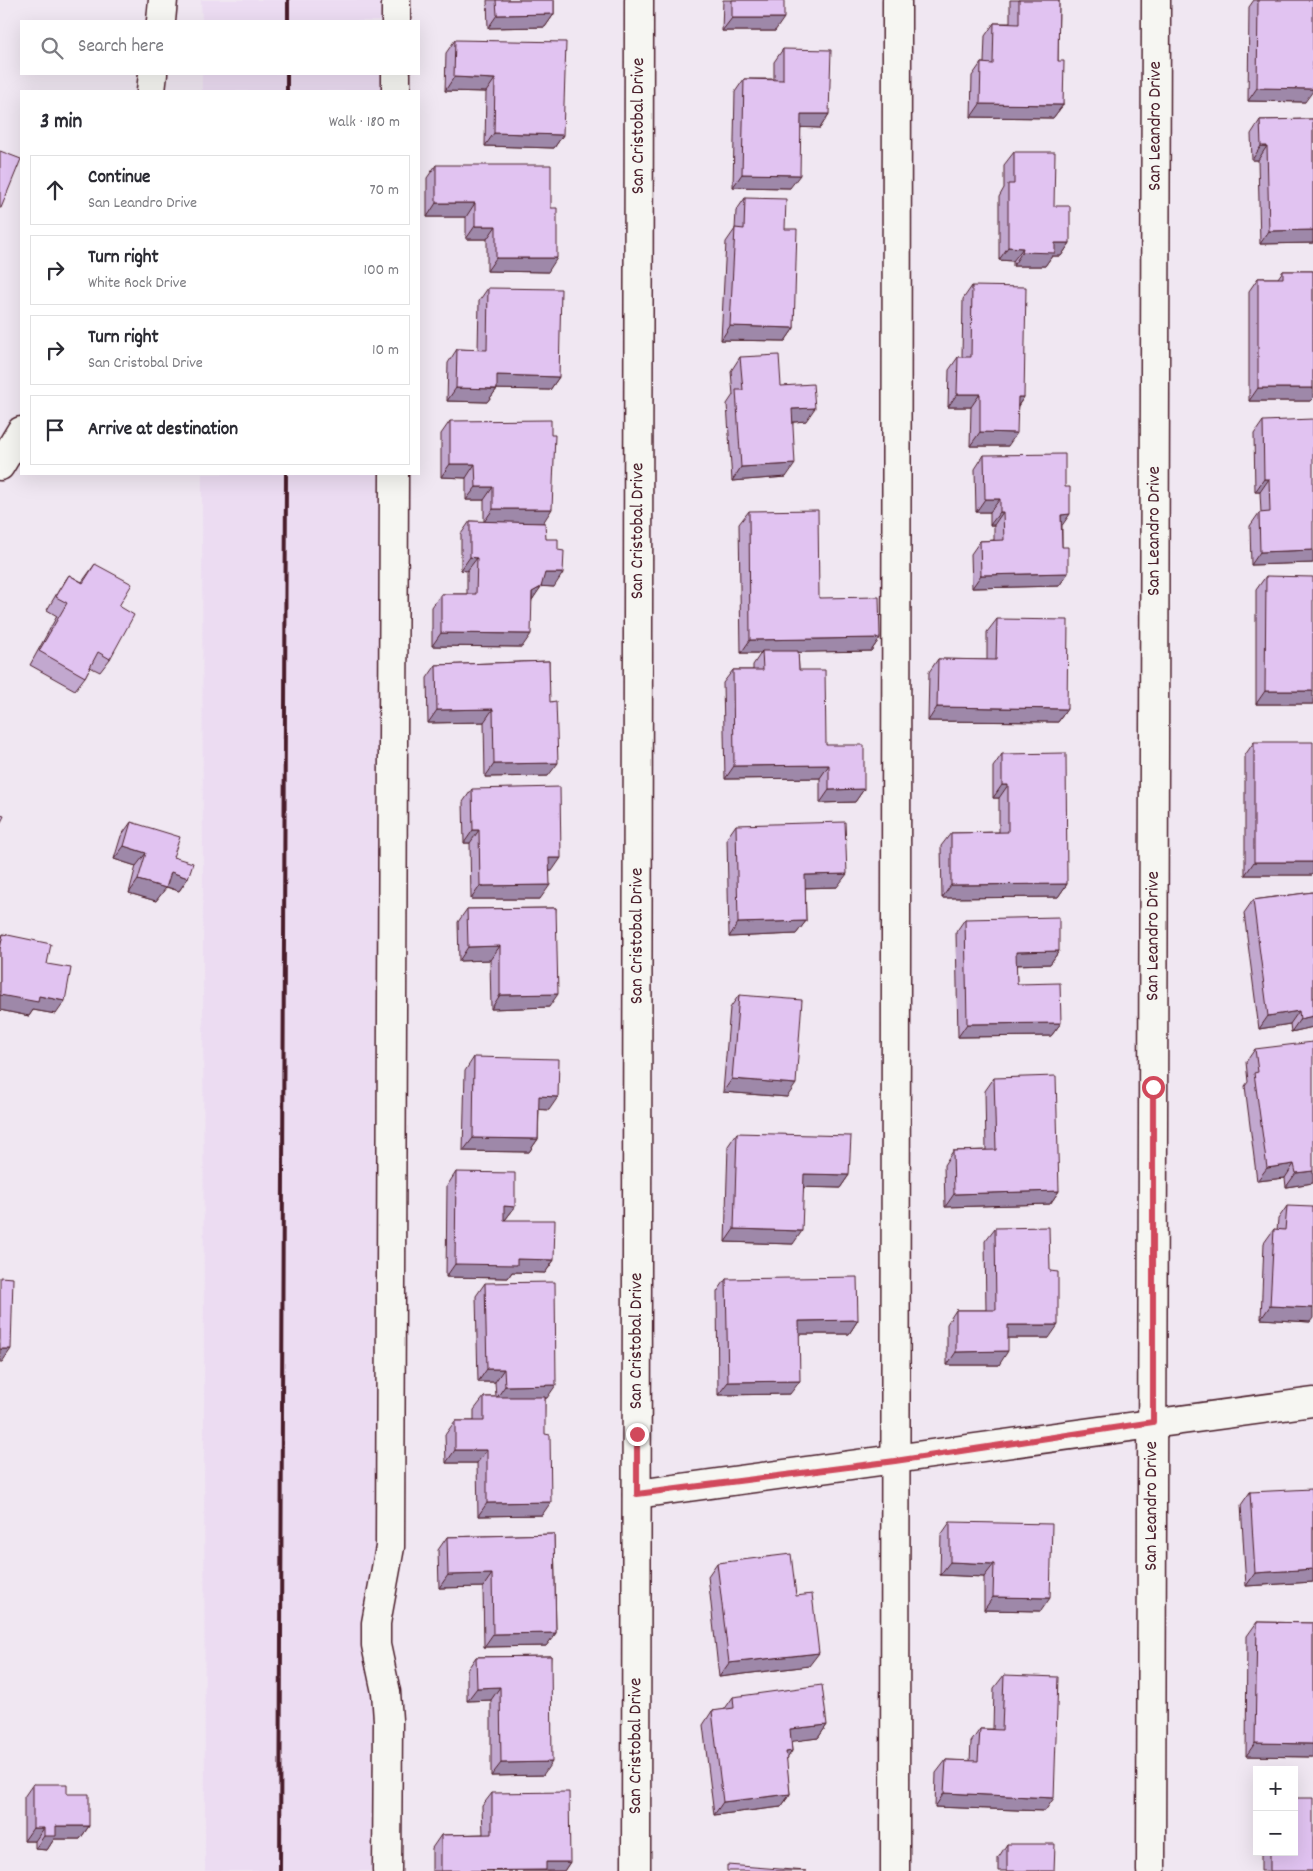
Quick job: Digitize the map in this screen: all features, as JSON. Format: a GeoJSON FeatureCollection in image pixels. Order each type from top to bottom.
{"type":"FeatureCollection","features":[{"type":"Feature","properties":{"kind":"street"},"geometry":{"type":"LineString","coordinates":[[161,20],[164,0]]}},
{"type":"Feature","properties":{"kind":"street"},"geometry":{"type":"LineString","coordinates":[[396,0],[396,20]]}},
{"type":"Feature","properties":{"kind":"street","name":"San Cristobal Drive"},"geometry":{"type":"LineString","coordinates":[[636,1871],[639,0]]}},
{"type":"Feature","properties":{"kind":"street"},"geometry":{"type":"LineString","coordinates":[[895,1871],[897,0]]}},
{"type":"Feature","properties":{"kind":"street","name":"San Leandro Drive"},"geometry":{"type":"LineString","coordinates":[[1150,1871],[1153,1422],[1156,0]]}},
{"type":"Feature","properties":{"kind":"street"},"geometry":{"type":"LineString","coordinates":[[151,90],[153,75]]}},
{"type":"Feature","properties":{"kind":"street"},"geometry":{"type":"LineString","coordinates":[[396,75],[396,90]]}},
{"type":"Feature","properties":{"kind":"street"},"geometry":{"type":"LineString","coordinates":[[0,466],[20,433]]}},
{"type":"Feature","properties":{"kind":"street"},"geometry":{"type":"LineString","coordinates":[[387,1871],[388,1720],[386,1692],[376,1645],[376,1623],[390,1547],[394,475]]}},
{"type":"Feature","properties":{"kind":"street"},"geometry":{"type":"LineString","coordinates":[[637,1494],[895,1461],[1153,1422],[1313,1402]]}},
{"type":"Feature","properties":{"kind":"shaded area"},"geometry":{"type":"Polygon","coordinates":[[[201,0],[403,0],[403,20],[202,20],[201,0]]]}},
{"type":"Feature","properties":{"kind":"shaded area"},"geometry":{"type":"Polygon","coordinates":[[[202,75],[403,75],[403,90],[202,90],[202,75]]]}},
{"type":"Feature","properties":{"kind":"shaded area"},"geometry":{"type":"Polygon","coordinates":[[[202,475],[401,475],[387,1871],[205,1871],[202,475]]]}},
{"type":"Feature","properties":{"kind":"building"},"geometry":{"type":"Polygon","coordinates":[[[496,0],[554,0],[554,14],[497,15],[496,0]]]}},
{"type":"Feature","properties":{"kind":"building"},"geometry":{"type":"Polygon","coordinates":[[[732,0],[784,0],[784,18],[732,18],[732,0]]]}},
{"type":"Feature","properties":{"kind":"building"},"geometry":{"type":"Polygon","coordinates":[[[1019,0],[1059,0],[1058,61],[1064,61],[1063,105],[980,104],[981,63],[993,64],[994,23],[1019,24],[1019,0]]]}},
{"type":"Feature","properties":{"kind":"building"},"geometry":{"type":"Polygon","coordinates":[[[1258,0],[1313,0],[1313,89],[1257,88],[1258,0]]]}},
{"type":"Feature","properties":{"kind":"building"},"geometry":{"type":"Polygon","coordinates":[[[455,40],[566,42],[563,135],[494,133],[495,79],[454,77],[455,40]]]}},
{"type":"Feature","properties":{"kind":"building"},"geometry":{"type":"Polygon","coordinates":[[[783,49],[831,50],[829,114],[801,114],[800,175],[742,174],[744,79],[783,80],[783,49]]]}},
{"type":"Feature","properties":{"kind":"building"},"geometry":{"type":"Polygon","coordinates":[[[1313,119],[1313,230],[1269,231],[1267,146],[1261,146],[1260,120],[1313,119]]]}},
{"type":"Feature","properties":{"kind":"building"},"geometry":{"type":"Polygon","coordinates":[[[0,151],[20,159],[20,161],[0,208],[0,151]]]}},
{"type":"Feature","properties":{"kind":"building"},"geometry":{"type":"Polygon","coordinates":[[[1014,152],[1055,152],[1054,206],[1070,206],[1070,243],[1055,243],[1055,253],[1022,252],[1023,248],[1008,247],[1008,184],[1014,184],[1014,152]]]}},
{"type":"Feature","properties":{"kind":"building"},"geometry":{"type":"Polygon","coordinates":[[[436,165],[551,165],[551,208],[557,208],[557,258],[496,258],[496,226],[475,226],[475,203],[436,203],[436,165]]]}},
{"type":"Feature","properties":{"kind":"building"},"geometry":{"type":"Polygon","coordinates":[[[745,198],[786,199],[785,229],[797,229],[794,328],[730,326],[735,228],[744,229],[745,198]]]}},
{"type":"Feature","properties":{"kind":"building"},"geometry":{"type":"Polygon","coordinates":[[[1283,271],[1313,271],[1313,388],[1258,388],[1258,278],[1283,278],[1283,271]]]}},
{"type":"Feature","properties":{"kind":"building"},"geometry":{"type":"Polygon","coordinates":[[[972,286],[1026,287],[1024,397],[1018,397],[1017,433],[980,432],[980,394],[957,394],[958,357],[971,357],[972,286]]]}},
{"type":"Feature","properties":{"kind":"building"},"geometry":{"type":"Polygon","coordinates":[[[488,288],[561,289],[559,377],[497,375],[497,389],[456,388],[457,349],[487,350],[488,288]]]}},
{"type":"Feature","properties":{"kind":"building"},"geometry":{"type":"Polygon","coordinates":[[[779,355],[781,386],[813,384],[815,408],[792,409],[795,464],[741,467],[736,390],[743,390],[740,357],[779,355]]]}},
{"type":"Feature","properties":{"kind":"building"},"geometry":{"type":"Polygon","coordinates":[[[1313,419],[1313,550],[1260,552],[1259,513],[1270,512],[1269,479],[1264,479],[1263,421],[1313,419]]]}},
{"type":"Feature","properties":{"kind":"building"},"geometry":{"type":"Polygon","coordinates":[[[551,420],[551,435],[555,435],[552,509],[493,509],[493,487],[476,487],[475,464],[450,464],[450,421],[551,420]]]}},
{"type":"Feature","properties":{"kind":"building"},"geometry":{"type":"Polygon","coordinates":[[[1065,454],[1065,487],[1070,487],[1070,514],[1061,515],[1062,547],[1068,547],[1068,573],[981,575],[980,541],[1004,540],[1003,512],[1000,512],[1000,499],[985,499],[984,455],[1065,454]]]}},
{"type":"Feature","properties":{"kind":"building"},"geometry":{"type":"Polygon","coordinates":[[[818,510],[819,598],[879,597],[880,638],[750,640],[749,511],[818,510]]]}},
{"type":"Feature","properties":{"kind":"building"},"geometry":{"type":"Polygon","coordinates":[[[470,521],[545,523],[546,539],[558,539],[558,550],[564,551],[563,573],[545,573],[541,587],[532,592],[531,634],[441,633],[441,594],[476,594],[477,558],[470,557],[470,521]]]}},
{"type":"Feature","properties":{"kind":"building"},"geometry":{"type":"Polygon","coordinates":[[[95,564],[132,584],[119,606],[134,615],[110,659],[98,652],[85,677],[39,651],[67,603],[56,597],[69,575],[83,583],[95,564]]]}},
{"type":"Feature","properties":{"kind":"building"},"geometry":{"type":"Polygon","coordinates":[[[1266,576],[1313,577],[1313,691],[1265,691],[1266,576]]]}},
{"type":"Feature","properties":{"kind":"building"},"geometry":{"type":"Polygon","coordinates":[[[997,619],[1068,620],[1067,709],[937,707],[938,659],[996,660],[997,619]]]}},
{"type":"Feature","properties":{"kind":"building"},"geometry":{"type":"Polygon","coordinates":[[[762,651],[798,651],[799,670],[825,670],[826,745],[864,745],[864,789],[829,790],[829,765],[734,766],[733,670],[763,670],[762,651]]]}},
{"type":"Feature","properties":{"kind":"building"},"geometry":{"type":"Polygon","coordinates":[[[549,661],[550,702],[556,701],[558,763],[494,764],[493,709],[437,710],[436,665],[549,661]]]}},
{"type":"Feature","properties":{"kind":"building"},"geometry":{"type":"Polygon","coordinates":[[[1254,742],[1313,742],[1313,862],[1254,862],[1254,742]]]}},
{"type":"Feature","properties":{"kind":"building"},"geometry":{"type":"Polygon","coordinates":[[[1066,753],[1067,884],[951,885],[951,833],[1008,832],[1008,785],[1002,785],[1002,754],[1066,753]]]}},
{"type":"Feature","properties":{"kind":"building"},"geometry":{"type":"Polygon","coordinates":[[[560,787],[561,858],[549,858],[550,885],[480,886],[479,830],[473,830],[472,789],[560,787]]]}},
{"type":"Feature","properties":{"kind":"building"},"geometry":{"type":"Polygon","coordinates":[[[0,815],[4,816],[0,824],[0,815]]]}},
{"type":"Feature","properties":{"kind":"building"},"geometry":{"type":"Polygon","coordinates":[[[131,822],[180,837],[173,857],[193,863],[188,878],[171,872],[166,888],[138,880],[146,853],[124,846],[131,822]]]}},
{"type":"Feature","properties":{"kind":"building"},"geometry":{"type":"Polygon","coordinates":[[[845,822],[847,874],[805,875],[806,921],[738,923],[736,825],[845,822]]]}},
{"type":"Feature","properties":{"kind":"building"},"geometry":{"type":"Polygon","coordinates":[[[1313,892],[1313,1016],[1300,1019],[1299,1011],[1268,1016],[1253,900],[1313,892]]]}},
{"type":"Feature","properties":{"kind":"building"},"geometry":{"type":"Polygon","coordinates":[[[556,908],[558,994],[500,995],[500,946],[468,947],[467,909],[556,908]]]}},
{"type":"Feature","properties":{"kind":"building"},"geometry":{"type":"Polygon","coordinates":[[[1059,917],[1059,951],[1016,952],[1017,984],[1060,983],[1061,1023],[967,1024],[965,919],[1059,917]]]}},
{"type":"Feature","properties":{"kind":"building"},"geometry":{"type":"Polygon","coordinates":[[[3,934],[51,944],[47,964],[71,968],[65,1001],[39,996],[38,1002],[0,995],[0,949],[3,934]]]}},
{"type":"Feature","properties":{"kind":"building"},"geometry":{"type":"Polygon","coordinates":[[[739,995],[802,1000],[796,1084],[732,1079],[739,995]]]}},
{"type":"Feature","properties":{"kind":"building"},"geometry":{"type":"Polygon","coordinates":[[[1313,1042],[1313,1171],[1296,1173],[1294,1164],[1267,1168],[1254,1073],[1258,1072],[1255,1049],[1313,1042]]]}},
{"type":"Feature","properties":{"kind":"building"},"geometry":{"type":"Polygon","coordinates":[[[474,1057],[559,1059],[558,1097],[539,1096],[538,1139],[473,1138],[474,1057]]]}},
{"type":"Feature","properties":{"kind":"building"},"geometry":{"type":"Polygon","coordinates":[[[1056,1076],[1059,1191],[954,1194],[953,1151],[996,1150],[994,1078],[1056,1076]]]}},
{"type":"Feature","properties":{"kind":"building"},"geometry":{"type":"Polygon","coordinates":[[[737,1133],[851,1136],[849,1175],[804,1174],[802,1231],[734,1229],[737,1133]]]}},
{"type":"Feature","properties":{"kind":"building"},"geometry":{"type":"Polygon","coordinates":[[[456,1172],[515,1173],[515,1207],[504,1206],[504,1220],[555,1220],[554,1260],[517,1259],[517,1265],[455,1264],[456,1172]]]}},
{"type":"Feature","properties":{"kind":"building"},"geometry":{"type":"Polygon","coordinates":[[[1287,1206],[1313,1207],[1313,1308],[1270,1306],[1274,1229],[1285,1230],[1287,1206]]]}},
{"type":"Feature","properties":{"kind":"building"},"geometry":{"type":"Polygon","coordinates":[[[1049,1227],[1050,1271],[1058,1272],[1058,1325],[1008,1325],[1008,1351],[956,1352],[956,1310],[996,1310],[995,1228],[1049,1227]]]}},
{"type":"Feature","properties":{"kind":"building"},"geometry":{"type":"Polygon","coordinates":[[[0,1277],[13,1278],[11,1349],[0,1349],[0,1277]]]}},
{"type":"Feature","properties":{"kind":"building"},"geometry":{"type":"Polygon","coordinates":[[[857,1277],[858,1320],[799,1321],[800,1381],[728,1382],[726,1279],[857,1277]]]}},
{"type":"Feature","properties":{"kind":"building"},"geometry":{"type":"Polygon","coordinates":[[[555,1282],[556,1385],[505,1386],[504,1369],[487,1369],[485,1283],[555,1282]]]}},
{"type":"Feature","properties":{"kind":"building"},"geometry":{"type":"Polygon","coordinates":[[[484,1397],[545,1397],[545,1434],[550,1435],[551,1502],[487,1503],[487,1450],[455,1450],[455,1421],[484,1421],[484,1397]]]}},
{"type":"Feature","properties":{"kind":"building"},"geometry":{"type":"Polygon","coordinates":[[[1312,1489],[1313,1569],[1255,1573],[1250,1492],[1312,1489]]]}},
{"type":"Feature","properties":{"kind":"building"},"geometry":{"type":"Polygon","coordinates":[[[950,1522],[1052,1524],[1050,1598],[993,1597],[994,1564],[950,1562],[950,1522]]]}},
{"type":"Feature","properties":{"kind":"building"},"geometry":{"type":"Polygon","coordinates":[[[554,1534],[556,1633],[493,1634],[492,1574],[448,1575],[447,1537],[554,1534]]]}},
{"type":"Feature","properties":{"kind":"building"},"geometry":{"type":"Polygon","coordinates":[[[791,1554],[796,1596],[812,1594],[819,1653],[729,1663],[717,1563],[791,1554]]]}},
{"type":"Feature","properties":{"kind":"building"},"geometry":{"type":"Polygon","coordinates":[[[1257,1622],[1313,1623],[1313,1744],[1255,1743],[1257,1622]]]}},
{"type":"Feature","properties":{"kind":"building"},"geometry":{"type":"Polygon","coordinates":[[[551,1656],[552,1762],[501,1763],[500,1687],[477,1688],[476,1657],[551,1656]]]}},
{"type":"Feature","properties":{"kind":"building"},"geometry":{"type":"Polygon","coordinates":[[[1004,1675],[1058,1677],[1054,1798],[944,1793],[946,1760],[978,1761],[980,1729],[1002,1730],[1004,1675]]]}},
{"type":"Feature","properties":{"kind":"building"},"geometry":{"type":"Polygon","coordinates":[[[822,1685],[827,1725],[790,1729],[792,1751],[786,1752],[790,1794],[723,1802],[712,1711],[734,1708],[733,1697],[822,1685]]]}},
{"type":"Feature","properties":{"kind":"building"},"geometry":{"type":"Polygon","coordinates":[[[33,1784],[67,1784],[67,1794],[89,1794],[89,1826],[56,1826],[56,1836],[44,1836],[44,1828],[33,1828],[33,1784]]]}},
{"type":"Feature","properties":{"kind":"building"},"geometry":{"type":"Polygon","coordinates":[[[569,1792],[570,1862],[546,1862],[546,1870],[441,1871],[441,1835],[492,1834],[492,1793],[569,1792]]]}},
{"type":"Feature","properties":{"kind":"building"},"geometry":{"type":"Polygon","coordinates":[[[1298,1798],[1313,1798],[1313,1871],[1270,1871],[1270,1856],[1298,1856],[1298,1798]]]}},
{"type":"Feature","properties":{"kind":"building"},"geometry":{"type":"Polygon","coordinates":[[[1007,1844],[1055,1844],[1054,1871],[1007,1871],[1007,1844]]]}},
{"type":"Feature","properties":{"kind":"building"},"geometry":{"type":"Polygon","coordinates":[[[727,1865],[806,1871],[727,1871],[727,1865]]]}},
{"type":"Feature","properties":{"kind":"railway"},"geometry":{"type":"LineString","coordinates":[[288,0],[288,20]]}},
{"type":"Feature","properties":{"kind":"railway"},"geometry":{"type":"LineString","coordinates":[[287,75],[287,90]]}},
{"type":"Feature","properties":{"kind":"railway"},"geometry":{"type":"LineString","coordinates":[[280,1871],[286,475]]}},
{"type":"Feature","properties":{"kind":"route"},"geometry":{"type":"LineString","coordinates":[[637,1434],[637,1494],[895,1461],[1153,1422],[1153,1087]]}}]}
